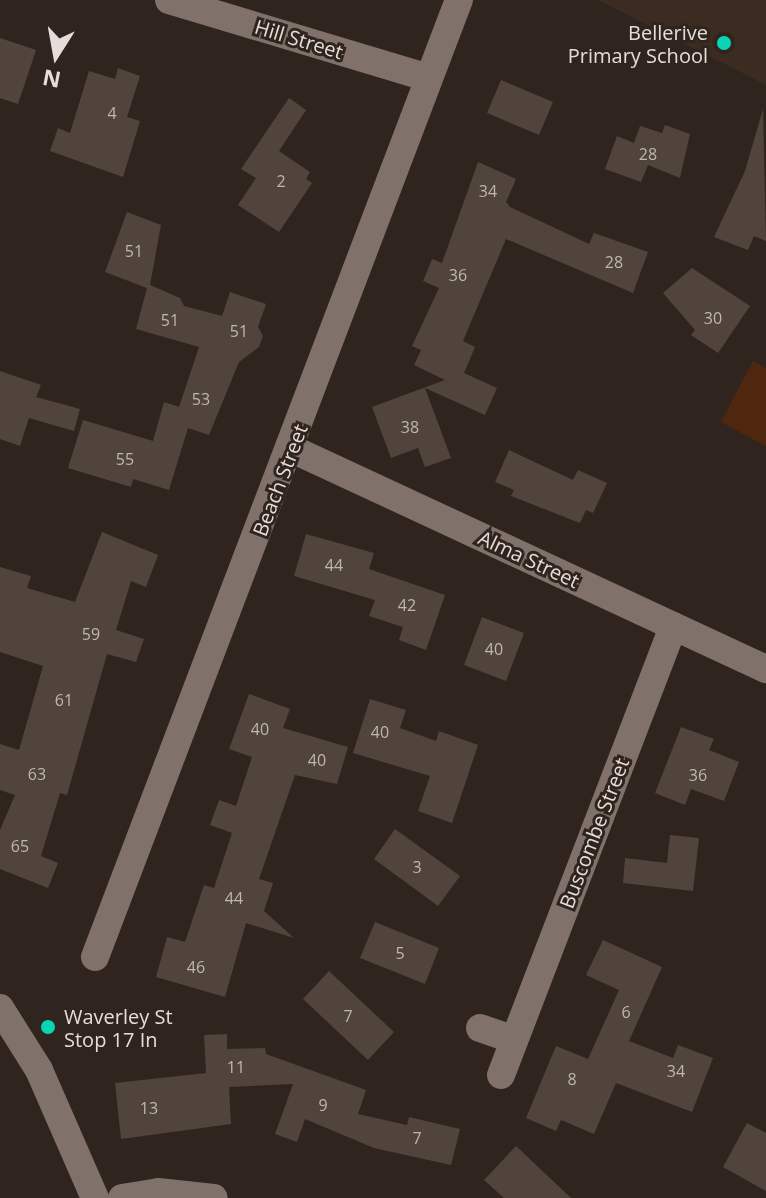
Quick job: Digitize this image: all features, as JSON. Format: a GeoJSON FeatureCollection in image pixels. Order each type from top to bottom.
{"type":"FeatureCollection","features":[{"type":"Feature","properties":{"kind":"street","name":"Hill Street"},"geometry":{"type":"LineString","coordinates":[[169,0],[429,78]]}},
{"type":"Feature","properties":{"kind":"street","name":"Beach Street"},"geometry":{"type":"LineString","coordinates":[[95,957],[292,449],[459,0]]}},
{"type":"Feature","properties":{"kind":"street","name":"Alma Street"},"geometry":{"type":"LineString","coordinates":[[292,449],[766,669]]}},
{"type":"Feature","properties":{"kind":"street","name":"Buscombe Street"},"geometry":{"type":"LineString","coordinates":[[501,1075],[673,626]]}},
{"type":"Feature","properties":{"kind":"street"},"geometry":{"type":"LineString","coordinates":[[0,1008],[39,1070],[95,1198]]}},
{"type":"Feature","properties":{"kind":"street"},"geometry":{"type":"LineString","coordinates":[[480,1028],[514,1040]]}},
{"type":"Feature","properties":{"kind":"street"},"geometry":{"type":"LineString","coordinates":[[122,1198],[158,1192],[214,1198]]}},
{"type":"Feature","properties":{"kind":"shaded area","name":"Bellerive Primary School"},"geometry":{"type":"Polygon","coordinates":[[[598,0],[766,0],[766,85],[598,0]]]}},
{"type":"Feature","properties":{"kind":"shaded area"},"geometry":{"type":"Polygon","coordinates":[[[753,361],[766,368],[766,446],[721,422],[753,361]]]}},
{"type":"Feature","properties":{"kind":"building"},"geometry":{"type":"Polygon","coordinates":[[[0,38],[36,50],[18,104],[0,98],[0,38]]]}},
{"type":"Feature","properties":{"kind":"building"},"geometry":{"type":"Polygon","coordinates":[[[118,68],[140,76],[127,117],[140,121],[123,177],[50,151],[58,128],[70,133],[89,71],[115,79],[118,68]]]}},
{"type":"Feature","properties":{"kind":"building"},"geometry":{"type":"Polygon","coordinates":[[[501,80],[553,102],[539,135],[487,113],[501,80]]]}},
{"type":"Feature","properties":{"kind":"building"},"geometry":{"type":"Polygon","coordinates":[[[289,98],[306,110],[279,151],[310,172],[306,179],[312,183],[279,232],[238,205],[256,178],[241,169],[289,98]]]}},
{"type":"Feature","properties":{"kind":"building"},"geometry":{"type":"Polygon","coordinates":[[[763,109],[766,241],[754,236],[748,250],[714,237],[745,171],[763,109]]]}},
{"type":"Feature","properties":{"kind":"building"},"geometry":{"type":"Polygon","coordinates":[[[665,125],[690,134],[680,178],[648,165],[641,182],[605,169],[617,136],[634,143],[640,126],[662,133],[665,125]]]}},
{"type":"Feature","properties":{"kind":"building"},"geometry":{"type":"Polygon","coordinates":[[[478,162],[516,179],[506,202],[510,207],[589,244],[594,233],[648,252],[633,293],[506,239],[463,341],[475,347],[464,373],[497,388],[485,415],[425,388],[451,458],[425,467],[418,448],[391,458],[372,407],[445,380],[414,365],[421,350],[412,346],[439,288],[423,281],[432,259],[442,263],[478,162]]]}},
{"type":"Feature","properties":{"kind":"building"},"geometry":{"type":"Polygon","coordinates":[[[127,212],[161,225],[150,285],[180,298],[184,306],[222,316],[230,292],[266,304],[258,327],[263,336],[259,347],[239,362],[209,435],[188,428],[169,490],[133,479],[131,487],[68,468],[83,420],[153,441],[164,402],[179,407],[199,347],[136,329],[147,288],[105,272],[127,212]]]}},
{"type":"Feature","properties":{"kind":"building"},"geometry":{"type":"Polygon","coordinates":[[[692,268],[750,306],[718,353],[691,335],[695,330],[663,293],[692,268]]]}},
{"type":"Feature","properties":{"kind":"building"},"geometry":{"type":"Polygon","coordinates":[[[0,371],[41,385],[36,397],[80,409],[74,431],[29,418],[20,446],[0,439],[0,371]]]}},
{"type":"Feature","properties":{"kind":"building"},"geometry":{"type":"Polygon","coordinates":[[[509,450],[573,480],[578,470],[607,483],[593,513],[586,510],[580,523],[511,496],[514,490],[495,482],[509,450]]]}},
{"type":"Feature","properties":{"kind":"building"},"geometry":{"type":"Polygon","coordinates":[[[102,532],[158,555],[146,587],[131,581],[116,630],[144,639],[136,662],[107,654],[67,795],[60,793],[41,856],[58,863],[48,888],[0,869],[0,830],[15,795],[0,790],[0,744],[19,750],[43,666],[0,652],[0,567],[31,576],[27,588],[75,602],[102,532]]]}},
{"type":"Feature","properties":{"kind":"building"},"geometry":{"type":"Polygon","coordinates":[[[306,534],[374,553],[369,569],[445,595],[426,650],[399,640],[403,627],[369,616],[375,600],[294,576],[306,534]]]}},
{"type":"Feature","properties":{"kind":"building"},"geometry":{"type":"Polygon","coordinates":[[[482,617],[524,633],[506,681],[464,665],[482,617]]]}},
{"type":"Feature","properties":{"kind":"building"},"geometry":{"type":"Polygon","coordinates":[[[249,694],[290,709],[283,728],[348,747],[337,784],[295,775],[259,879],[273,883],[264,911],[294,938],[246,923],[225,997],[156,977],[167,937],[185,942],[204,885],[214,888],[232,833],[210,825],[219,800],[236,806],[252,757],[229,749],[249,694]]]}},
{"type":"Feature","properties":{"kind":"building"},"geometry":{"type":"Polygon","coordinates":[[[370,699],[406,710],[400,728],[436,741],[439,731],[478,745],[452,823],[418,811],[430,776],[353,753],[370,699]]]}},
{"type":"Feature","properties":{"kind":"building"},"geometry":{"type":"Polygon","coordinates":[[[681,727],[714,739],[709,750],[739,762],[724,801],[691,789],[685,805],[655,793],[681,727]]]}},
{"type":"Feature","properties":{"kind":"building"},"geometry":{"type":"Polygon","coordinates":[[[395,829],[460,876],[438,906],[374,859],[395,829]]]}},
{"type":"Feature","properties":{"kind":"building"},"geometry":{"type":"Polygon","coordinates":[[[670,835],[699,838],[693,891],[623,883],[625,858],[667,863],[670,835]]]}},
{"type":"Feature","properties":{"kind":"building"},"geometry":{"type":"Polygon","coordinates":[[[375,922],[439,948],[425,984],[360,958],[375,922]]]}},
{"type":"Feature","properties":{"kind":"building"},"geometry":{"type":"Polygon","coordinates":[[[603,940],[662,967],[629,1041],[673,1058],[678,1045],[713,1058],[692,1112],[616,1083],[594,1134],[561,1120],[556,1131],[526,1118],[556,1046],[588,1059],[619,990],[586,975],[603,940]]]}},
{"type":"Feature","properties":{"kind":"building"},"geometry":{"type":"Polygon","coordinates":[[[329,971],[394,1032],[368,1060],[303,999],[329,971]]]}},
{"type":"Feature","properties":{"kind":"building"},"geometry":{"type":"Polygon","coordinates":[[[227,1034],[227,1049],[265,1048],[266,1054],[366,1090],[358,1114],[407,1125],[409,1117],[460,1129],[451,1165],[374,1148],[305,1119],[297,1142],[275,1134],[293,1084],[229,1087],[231,1124],[121,1139],[115,1083],[206,1073],[204,1035],[227,1034]]]}},
{"type":"Feature","properties":{"kind":"building"},"geometry":{"type":"Polygon","coordinates":[[[747,1123],[766,1133],[766,1191],[723,1167],[747,1123]]]}},
{"type":"Feature","properties":{"kind":"building"},"geometry":{"type":"Polygon","coordinates":[[[516,1146],[571,1198],[504,1198],[484,1180],[516,1146]]]}},
{"type":"Feature","properties":{"kind":"place","name":"Bellerive Primary School"},"geometry":{"type":"Point","coordinates":[724,43]}},
{"type":"Feature","properties":{"kind":"place","name":"Waverley St Stop 17 In"},"geometry":{"type":"Point","coordinates":[48,1027]}}]}
